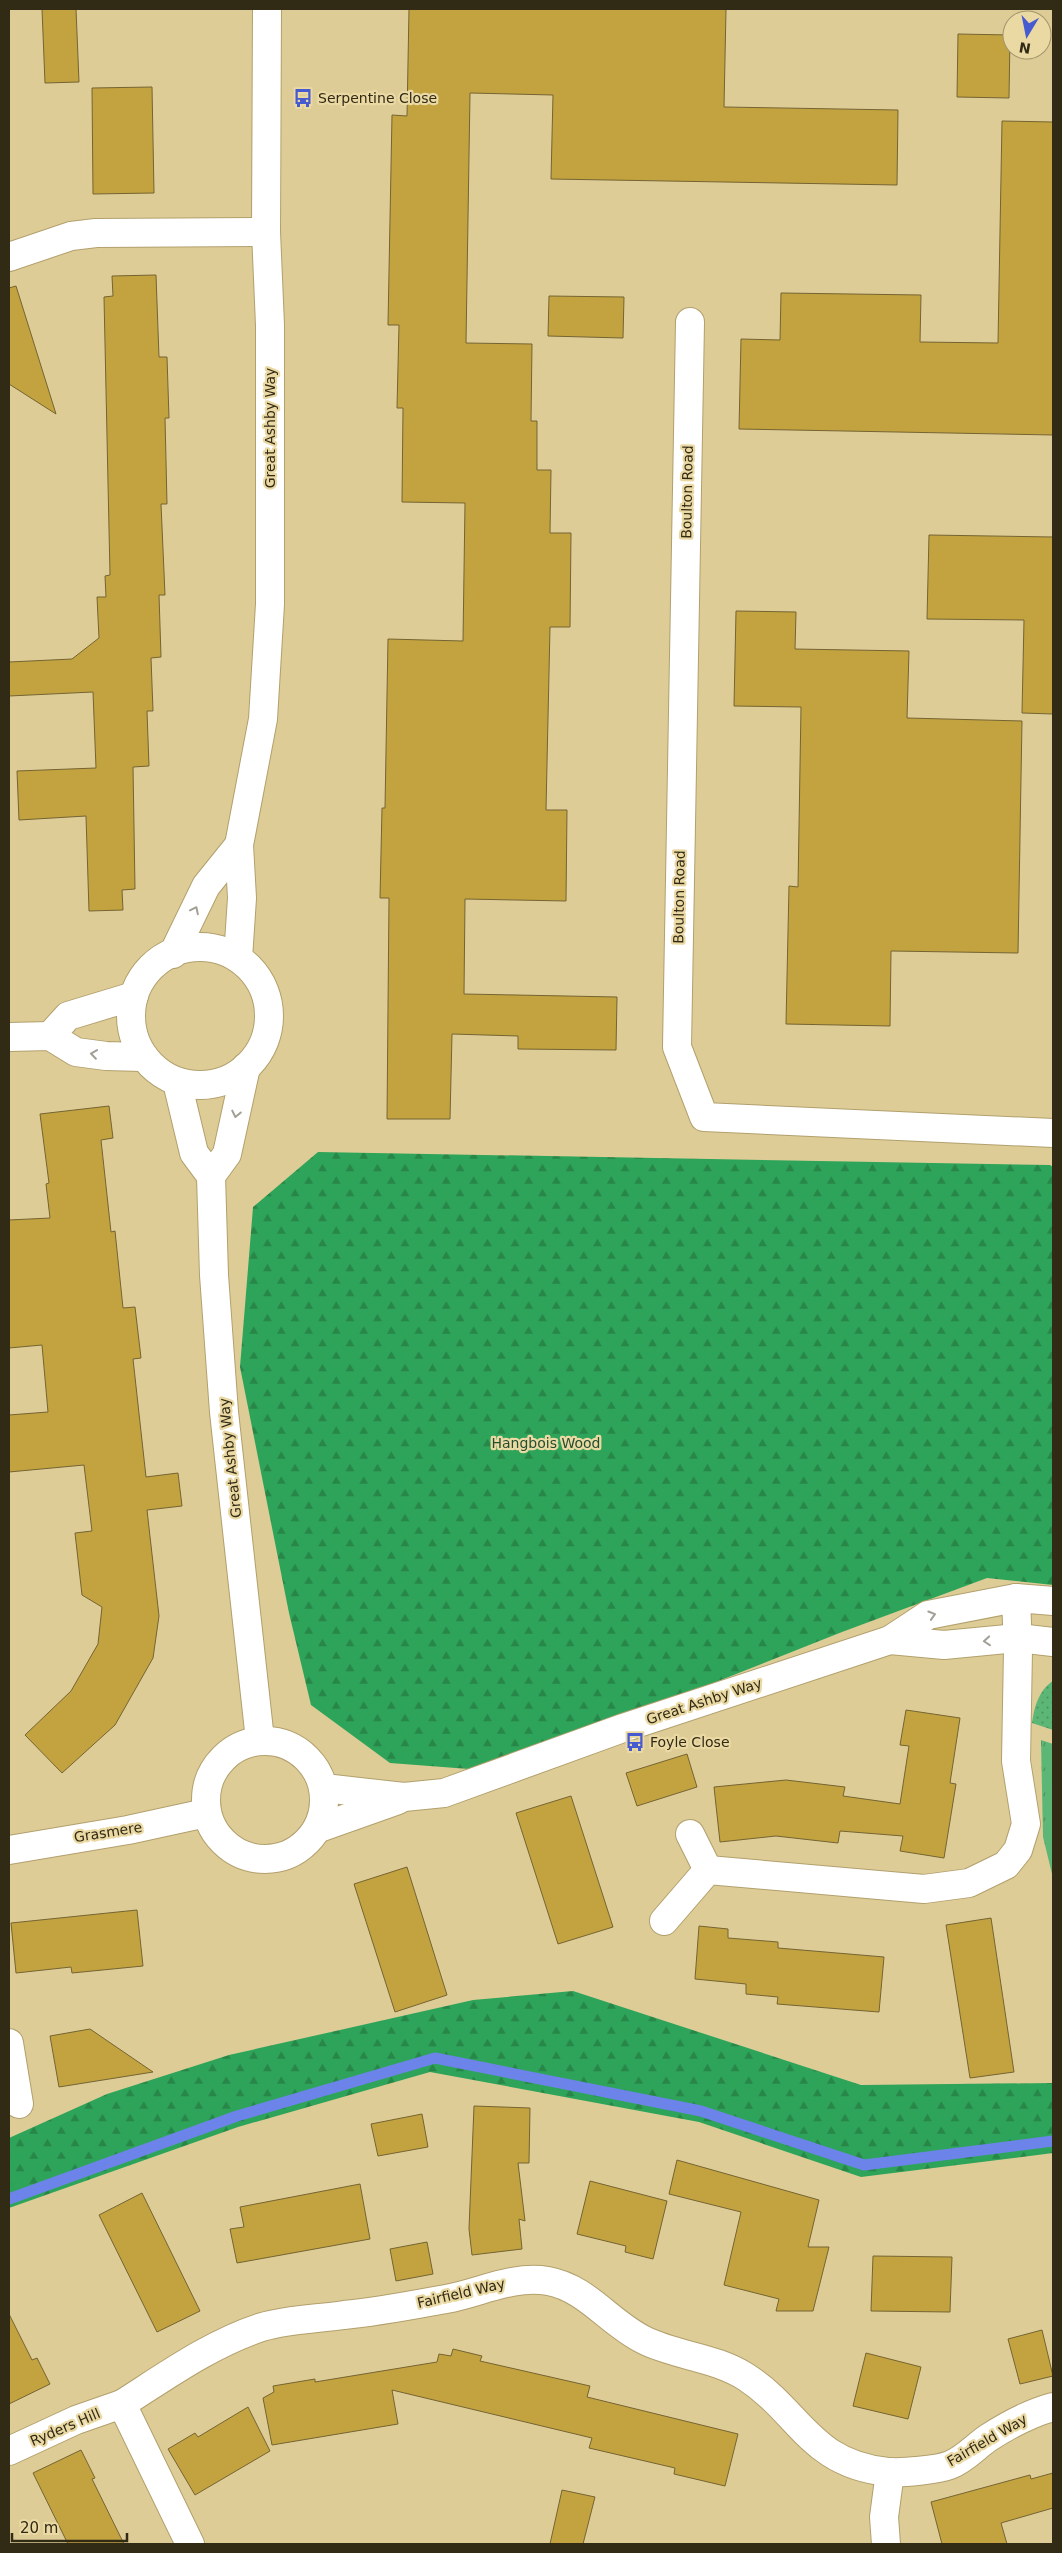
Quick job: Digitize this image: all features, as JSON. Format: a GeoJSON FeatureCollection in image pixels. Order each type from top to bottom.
{"type":"FeatureCollection","features":[{"type":"Feature","properties":{"kind":"street","name":"Great Ashby Way"},"geometry":{"type":"LineString","coordinates":[[238,958],[242,898],[239,845],[263,719],[270,604],[270,324],[266,232],[267,9]]}},
{"type":"Feature","properties":{"kind":"street"},"geometry":{"type":"LineString","coordinates":[[9,257],[71,236],[96,233],[266,232]]}},
{"type":"Feature","properties":{"kind":"street","name":"Boulton Road"},"geometry":{"type":"LineString","coordinates":[[690,322],[677,1047],[704,1117],[1053,1133]]}},
{"type":"Feature","properties":{"kind":"street","name":"Great Ashby Way"},"geometry":{"type":"LineString","coordinates":[[173,954],[206,886],[239,845]]}},
{"type":"Feature","properties":{"kind":"street"},"geometry":{"type":"LineString","coordinates":[[191,947],[215,948],[238,958],[253,972],[265,991],[270,1010],[269,1026],[263,1044],[256,1057],[246,1067],[224,1081],[210,1085],[177,1082],[158,1072],[142,1057],[134,1042],[131,1029],[134,996],[140,981],[154,964],[173,954],[191,947]]}},
{"type":"Feature","properties":{"kind":"street"},"geometry":{"type":"LineString","coordinates":[[50,1036],[68,1016],[134,996]]}},
{"type":"Feature","properties":{"kind":"street"},"geometry":{"type":"LineString","coordinates":[[9,1037],[50,1036],[76,1052],[106,1056],[142,1057]]}},
{"type":"Feature","properties":{"kind":"street"},"geometry":{"type":"LineString","coordinates":[[177,1082],[194,1153],[211,1176],[228,1154],[246,1067]]}},
{"type":"Feature","properties":{"kind":"street","name":"Great Ashby Way"},"geometry":{"type":"LineString","coordinates":[[211,1176],[214,1275],[224,1412],[260,1740]]}},
{"type":"Feature","properties":{"kind":"street","name":"Great Ashby Way"},"geometry":{"type":"LineString","coordinates":[[324,1788],[404,1797],[444,1793],[623,1728],[890,1640],[928,1615],[1016,1598],[1053,1601]]}},
{"type":"Feature","properties":{"kind":"street"},"geometry":{"type":"LineString","coordinates":[[708,1870],[924,1889],[969,1884],[1006,1865],[1018,1850],[1024,1836],[1026,1824],[1016,1761],[1018,1638],[1016,1598]]}},
{"type":"Feature","properties":{"kind":"street","name":"Great Ashby Way"},"geometry":{"type":"LineString","coordinates":[[890,1640],[944,1645],[1018,1638],[1053,1642]]}},
{"type":"Feature","properties":{"kind":"street"},"geometry":{"type":"LineString","coordinates":[[260,1740],[281,1742],[308,1757],[320,1774],[324,1788],[325,1809],[319,1828],[306,1844],[283,1857],[262,1860],[236,1852],[215,1833],[206,1813],[205,1800],[208,1780],[216,1765],[231,1750],[260,1740]]}},
{"type":"Feature","properties":{"kind":"street","name":"Great Ashby Way"},"geometry":{"type":"LineString","coordinates":[[319,1828],[404,1797]]}},
{"type":"Feature","properties":{"kind":"street","name":"Grasmere"},"geometry":{"type":"LineString","coordinates":[[9,1850],[128,1830],[206,1813]]}},
{"type":"Feature","properties":{"kind":"street"},"geometry":{"type":"LineString","coordinates":[[690,1834],[708,1870]]}},
{"type":"Feature","properties":{"kind":"street"},"geometry":{"type":"LineString","coordinates":[[664,1921],[708,1870]]}},
{"type":"Feature","properties":{"kind":"street"},"geometry":{"type":"LineString","coordinates":[[9,2043],[19,2104]]}},
{"type":"Feature","properties":{"kind":"street","name":"Fairfield Way"},"geometry":{"type":"LineString","coordinates":[[122,2404],[221,2345],[261,2327],[293,2319],[357,2314],[450,2298],[524,2279],[547,2281],[566,2286],[585,2296],[624,2328],[645,2341],[724,2365],[747,2378],[824,2450],[849,2464],[890,2472],[949,2465],[1013,2424],[1040,2410],[1053,2407]]}},
{"type":"Feature","properties":{"kind":"street"},"geometry":{"type":"LineString","coordinates":[[122,2404],[190,2544]]}},
{"type":"Feature","properties":{"kind":"street","name":"Ryders Hill"},"geometry":{"type":"LineString","coordinates":[[9,2451],[76,2420],[122,2404]]}},
{"type":"Feature","properties":{"kind":"street"},"geometry":{"type":"LineString","coordinates":[[886,2544],[884,2517],[890,2472]]}},
{"type":"Feature","properties":{"kind":"green space","name":"Hangbois Wood"},"geometry":{"type":"Polygon","coordinates":[[[318,1152],[1050,1165],[1053,1167],[1053,1585],[987,1578],[842,1632],[640,1712],[482,1770],[390,1763],[311,1705],[289,1613],[240,1367],[253,1207],[318,1152]]]}},
{"type":"Feature","properties":{"kind":"green space"},"geometry":{"type":"Polygon","coordinates":[[[1053,1681],[1053,1730],[1032,1723],[1038,1699],[1044,1689],[1053,1681]]]}},
{"type":"Feature","properties":{"kind":"green space"},"geometry":{"type":"Polygon","coordinates":[[[1041,1740],[1053,1744],[1053,1878],[1043,1837],[1041,1740]]]}},
{"type":"Feature","properties":{"kind":"green space"},"geometry":{"type":"Polygon","coordinates":[[[573,1991],[861,2085],[1053,2083],[1053,2153],[861,2177],[699,2122],[430,2072],[238,2127],[9,2208],[9,2138],[107,2094],[229,2055],[473,2000],[573,1991]]]}},
{"type":"Feature","properties":{"kind":"building"},"geometry":{"type":"Polygon","coordinates":[[[42,9],[76,9],[79,82],[45,83],[42,9]]]}},
{"type":"Feature","properties":{"kind":"building"},"geometry":{"type":"Polygon","coordinates":[[[409,9],[726,9],[724,107],[898,110],[897,185],[551,179],[553,95],[470,93],[466,343],[532,344],[531,421],[537,421],[537,470],[551,470],[550,533],[571,533],[570,627],[550,627],[546,810],[567,810],[566,901],[465,899],[464,994],[617,997],[616,1050],[518,1049],[518,1036],[452,1034],[450,1119],[387,1119],[389,898],[380,898],[382,808],[385,808],[388,639],[463,641],[465,503],[402,502],[403,408],[397,408],[399,325],[388,325],[392,115],[407,116],[409,9]]]}},
{"type":"Feature","properties":{"kind":"building"},"geometry":{"type":"Polygon","coordinates":[[[958,34],[1002,35],[1002,60],[1010,60],[1009,98],[957,97],[958,34]]]}},
{"type":"Feature","properties":{"kind":"building"},"geometry":{"type":"Polygon","coordinates":[[[152,87],[154,193],[93,194],[92,88],[152,87]]]}},
{"type":"Feature","properties":{"kind":"building"},"geometry":{"type":"Polygon","coordinates":[[[1002,121],[1053,122],[1053,435],[739,429],[741,339],[780,340],[781,293],[921,295],[920,342],[998,343],[1002,121]]]}},
{"type":"Feature","properties":{"kind":"building"},"geometry":{"type":"Polygon","coordinates":[[[156,275],[159,357],[167,357],[169,418],[165,418],[167,504],[161,504],[165,595],[159,595],[161,657],[151,658],[153,711],[147,711],[149,766],[133,767],[135,889],[122,890],[123,910],[89,911],[86,816],[19,820],[17,771],[96,768],[93,692],[9,696],[9,662],[72,659],[99,638],[97,597],[106,597],[105,576],[110,575],[104,297],[113,296],[112,276],[156,275]]]}},
{"type":"Feature","properties":{"kind":"building"},"geometry":{"type":"Polygon","coordinates":[[[16,286],[56,414],[9,384],[9,288],[16,286]]]}},
{"type":"Feature","properties":{"kind":"building"},"geometry":{"type":"Polygon","coordinates":[[[549,296],[624,297],[623,338],[548,336],[549,296]]]}},
{"type":"Feature","properties":{"kind":"building"},"geometry":{"type":"Polygon","coordinates":[[[929,535],[1053,537],[1053,714],[1022,713],[1024,620],[927,619],[929,535]]]}},
{"type":"Feature","properties":{"kind":"building"},"geometry":{"type":"Polygon","coordinates":[[[736,611],[796,612],[795,649],[909,651],[907,718],[1022,721],[1018,953],[891,951],[890,1026],[786,1024],[789,886],[798,887],[801,707],[734,706],[736,611]]]}},
{"type":"Feature","properties":{"kind":"building"},"geometry":{"type":"Polygon","coordinates":[[[109,1106],[113,1138],[101,1140],[111,1232],[115,1231],[123,1308],[135,1307],[141,1358],[133,1359],[146,1477],[178,1473],[182,1506],[147,1510],[159,1616],[153,1658],[115,1725],[62,1773],[25,1735],[71,1691],[98,1644],[102,1607],[82,1595],[75,1533],[92,1531],[84,1465],[9,1472],[9,1415],[48,1412],[42,1345],[9,1348],[9,1220],[50,1218],[46,1184],[49,1183],[40,1114],[109,1106]]]}},
{"type":"Feature","properties":{"kind":"building"},"geometry":{"type":"Polygon","coordinates":[[[906,1710],[960,1718],[950,1783],[956,1784],[944,1858],[900,1851],[903,1836],[840,1831],[838,1843],[776,1836],[720,1842],[714,1787],[786,1780],[845,1787],[843,1796],[900,1804],[909,1746],[900,1745],[906,1710]]]}},
{"type":"Feature","properties":{"kind":"building"},"geometry":{"type":"Polygon","coordinates":[[[687,1754],[697,1787],[637,1806],[626,1773],[687,1754]]]}},
{"type":"Feature","properties":{"kind":"building"},"geometry":{"type":"Polygon","coordinates":[[[571,1796],[613,1927],[558,1944],[516,1813],[571,1796]]]}},
{"type":"Feature","properties":{"kind":"building"},"geometry":{"type":"Polygon","coordinates":[[[407,1867],[447,1995],[395,2012],[354,1884],[407,1867]]]}},
{"type":"Feature","properties":{"kind":"building"},"geometry":{"type":"Polygon","coordinates":[[[137,1910],[143,1966],[72,1973],[71,1967],[16,1973],[11,1923],[137,1910]]]}},
{"type":"Feature","properties":{"kind":"building"},"geometry":{"type":"Polygon","coordinates":[[[991,1918],[1014,2072],[970,2078],[946,1925],[991,1918]]]}},
{"type":"Feature","properties":{"kind":"building"},"geometry":{"type":"Polygon","coordinates":[[[699,1926],[728,1929],[728,1938],[778,1942],[778,1948],[884,1957],[879,2012],[777,2004],[778,1997],[746,1994],[746,1984],[695,1979],[699,1926]]]}},
{"type":"Feature","properties":{"kind":"building"},"geometry":{"type":"Polygon","coordinates":[[[90,2029],[153,2072],[59,2087],[50,2036],[90,2029]]]}},
{"type":"Feature","properties":{"kind":"building"},"geometry":{"type":"Polygon","coordinates":[[[474,2106],[530,2108],[529,2163],[518,2163],[525,2221],[519,2219],[522,2249],[472,2255],[469,2229],[474,2106]]]}},
{"type":"Feature","properties":{"kind":"building"},"geometry":{"type":"Polygon","coordinates":[[[422,2114],[428,2147],[378,2156],[371,2124],[422,2114]]]}},
{"type":"Feature","properties":{"kind":"building"},"geometry":{"type":"Polygon","coordinates":[[[677,2160],[819,2200],[808,2247],[829,2247],[813,2311],[776,2311],[779,2299],[724,2285],[741,2212],[669,2194],[677,2160]]]}},
{"type":"Feature","properties":{"kind":"building"},"geometry":{"type":"Polygon","coordinates":[[[590,2181],[667,2201],[653,2259],[625,2252],[626,2246],[577,2234],[590,2181]]]}},
{"type":"Feature","properties":{"kind":"building"},"geometry":{"type":"Polygon","coordinates":[[[360,2184],[370,2239],[237,2263],[230,2229],[244,2227],[240,2207],[360,2184]]]}},
{"type":"Feature","properties":{"kind":"building"},"geometry":{"type":"Polygon","coordinates":[[[142,2193],[200,2311],[157,2332],[99,2215],[142,2193]]]}},
{"type":"Feature","properties":{"kind":"building"},"geometry":{"type":"Polygon","coordinates":[[[427,2242],[433,2274],[396,2281],[390,2249],[427,2242]]]}},
{"type":"Feature","properties":{"kind":"building"},"geometry":{"type":"Polygon","coordinates":[[[873,2256],[952,2257],[950,2312],[871,2311],[873,2256]]]}},
{"type":"Feature","properties":{"kind":"building"},"geometry":{"type":"Polygon","coordinates":[[[9,2314],[32,2360],[37,2358],[50,2384],[9,2404],[9,2314]]]}},
{"type":"Feature","properties":{"kind":"building"},"geometry":{"type":"Polygon","coordinates":[[[1042,2330],[1053,2376],[1020,2384],[1008,2339],[1042,2330]]]}},
{"type":"Feature","properties":{"kind":"building"},"geometry":{"type":"Polygon","coordinates":[[[453,2349],[482,2356],[480,2361],[590,2386],[587,2397],[738,2434],[725,2486],[674,2474],[675,2468],[589,2448],[592,2438],[392,2390],[398,2424],[272,2445],[263,2398],[274,2392],[273,2386],[315,2379],[315,2382],[437,2362],[439,2354],[451,2356],[453,2349]]]}},
{"type":"Feature","properties":{"kind":"building"},"geometry":{"type":"Polygon","coordinates":[[[866,2353],[921,2367],[908,2419],[853,2406],[866,2353]]]}},
{"type":"Feature","properties":{"kind":"building"},"geometry":{"type":"Polygon","coordinates":[[[248,2407],[270,2451],[195,2495],[168,2449],[195,2433],[198,2437],[248,2407]]]}},
{"type":"Feature","properties":{"kind":"building"},"geometry":{"type":"Polygon","coordinates":[[[81,2450],[95,2478],[92,2479],[124,2544],[68,2544],[33,2473],[81,2450]]]}},
{"type":"Feature","properties":{"kind":"building"},"geometry":{"type":"Polygon","coordinates":[[[1053,2473],[1053,2508],[1001,2523],[1007,2544],[942,2544],[931,2502],[1030,2475],[1031,2479],[1053,2473]]]}},
{"type":"Feature","properties":{"kind":"building"},"geometry":{"type":"Polygon","coordinates":[[[562,2490],[595,2497],[583,2544],[550,2544],[562,2490]]]}},
{"type":"Feature","properties":{"kind":"waterway"},"geometry":{"type":"LineString","coordinates":[[9,2199],[237,2116],[435,2058],[701,2111],[864,2165],[1053,2141]]}},
{"type":"Feature","properties":{"kind":"place","name":"Serpentine Close"},"geometry":{"type":"Point","coordinates":[303,98]}},
{"type":"Feature","properties":{"kind":"place","name":"Foyle Close"},"geometry":{"type":"Point","coordinates":[635,1742]}}]}
